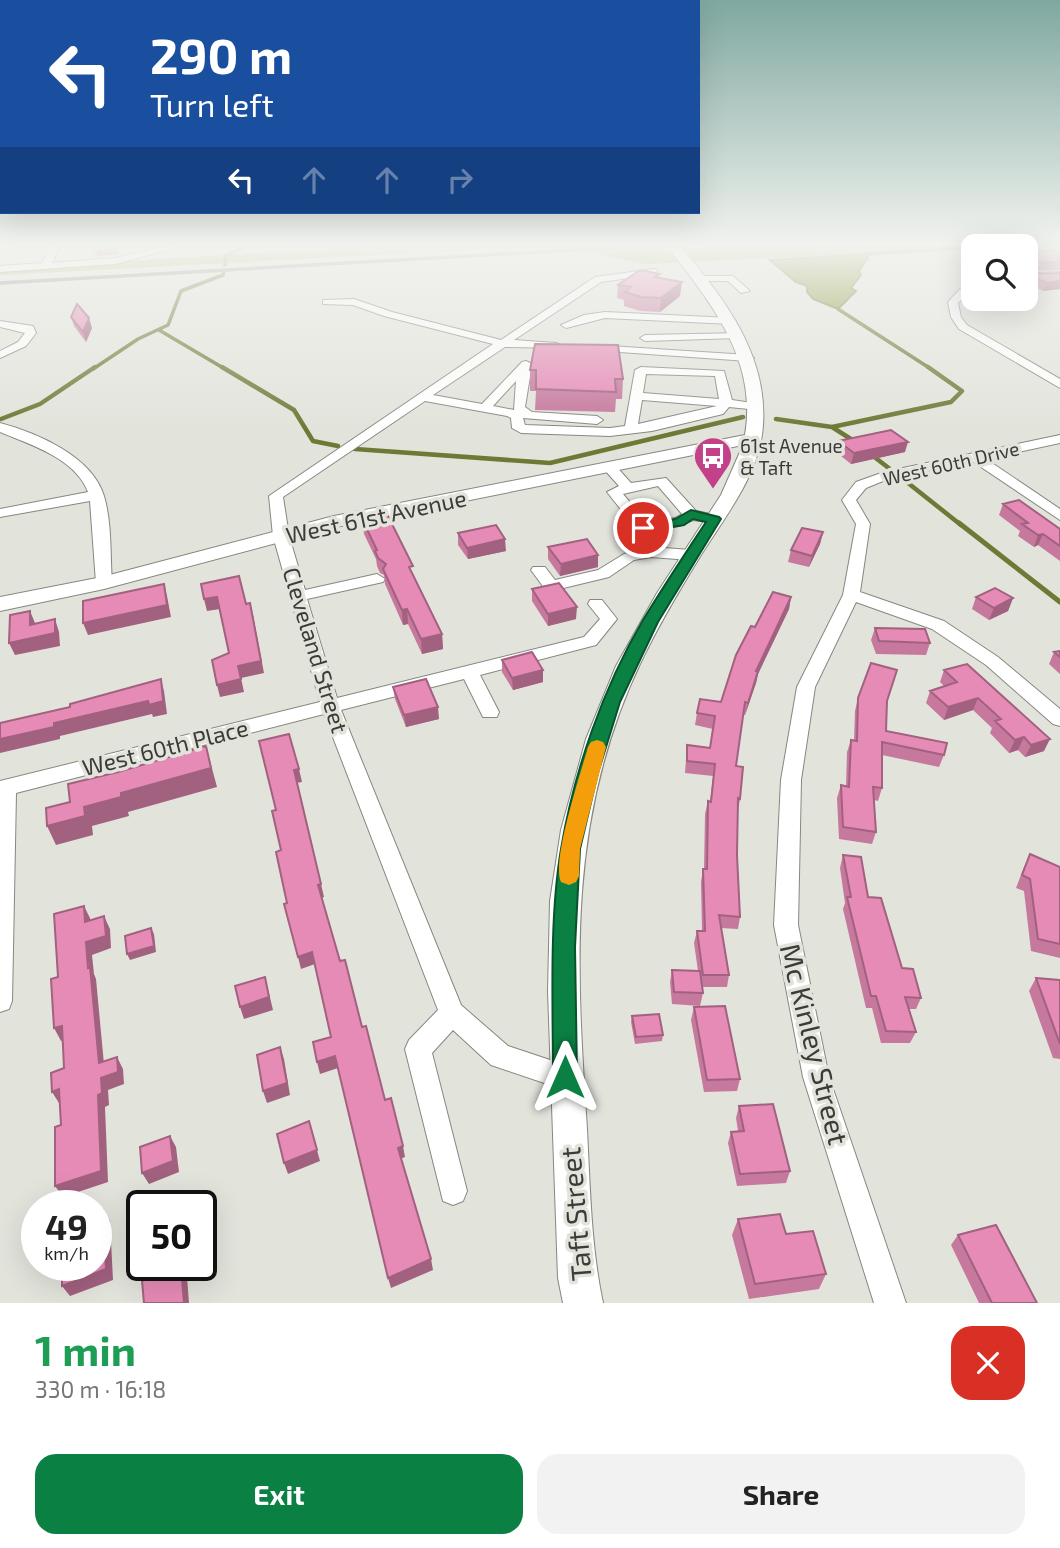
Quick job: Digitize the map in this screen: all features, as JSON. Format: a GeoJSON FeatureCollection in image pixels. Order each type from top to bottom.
{"type":"FeatureCollection","features":[{"type":"Feature","properties":{"kind":"main road","name":"Taft Street"},"geometry":{"type":"LineString","coordinates":[[583,1303],[578,1278],[565,1077],[564,947],[570,849],[589,773],[612,702],[650,622],[690,555],[705,520],[740,474],[754,438],[755,407],[748,358],[731,321],[721,307]]}},
{"type":"Feature","properties":{"kind":"main road","name":"West 61st Avenue"},"geometry":{"type":"LineString","coordinates":[[0,604],[104,583],[334,522],[754,438]]}},
{"type":"Feature","properties":{"kind":"main road"},"geometry":{"type":"LineString","coordinates":[[679,453],[718,458],[731,463],[740,474]]}},
{"type":"Feature","properties":{"kind":"street"},"geometry":{"type":"LineString","coordinates":[[369,307],[434,327],[501,343],[570,346]]}},
{"type":"Feature","properties":{"kind":"street","name":"Cleveland Street"},"geometry":{"type":"LineString","coordinates":[[556,307],[276,496],[281,536],[330,705],[452,1013],[500,1056],[565,1077]]}},
{"type":"Feature","properties":{"kind":"street"},"geometry":{"type":"LineString","coordinates":[[954,307],[956,317],[963,327],[1060,384]]}},
{"type":"Feature","properties":{"kind":"street"},"geometry":{"type":"LineString","coordinates":[[566,325],[588,317],[605,315],[731,321]]}},
{"type":"Feature","properties":{"kind":"street"},"geometry":{"type":"LineString","coordinates":[[0,324],[29,328],[32,334],[22,344],[0,355]]}},
{"type":"Feature","properties":{"kind":"street"},"geometry":{"type":"LineString","coordinates":[[645,338],[738,335]]}},
{"type":"Feature","properties":{"kind":"street"},"geometry":{"type":"LineString","coordinates":[[484,410],[544,345]]}},
{"type":"Feature","properties":{"kind":"street"},"geometry":{"type":"LineString","coordinates":[[583,347],[748,358]]}},
{"type":"Feature","properties":{"kind":"street"},"geometry":{"type":"LineString","coordinates":[[634,351],[634,363],[642,370],[720,373],[726,403]]}},
{"type":"Feature","properties":{"kind":"street"},"geometry":{"type":"LineString","coordinates":[[524,366],[519,408],[529,416],[652,428],[719,411],[726,403]]}},
{"type":"Feature","properties":{"kind":"street"},"geometry":{"type":"LineString","coordinates":[[631,425],[642,370]]}},
{"type":"Feature","properties":{"kind":"street"},"geometry":{"type":"LineString","coordinates":[[421,397],[510,413],[517,417],[517,425],[521,429],[610,432],[631,425]]}},
{"type":"Feature","properties":{"kind":"street"},"geometry":{"type":"LineString","coordinates":[[636,397],[755,407]]}},
{"type":"Feature","properties":{"kind":"street"},"geometry":{"type":"LineString","coordinates":[[0,427],[71,461],[89,479],[97,495],[104,583]]}},
{"type":"Feature","properties":{"kind":"street","name":"West 60th Drive"},"geometry":{"type":"LineString","coordinates":[[849,500],[861,485],[884,477],[1060,439]]}},
{"type":"Feature","properties":{"kind":"street"},"geometry":{"type":"LineString","coordinates":[[975,457],[1060,516]]}},
{"type":"Feature","properties":{"kind":"street"},"geometry":{"type":"LineString","coordinates":[[609,467],[628,488]]}},
{"type":"Feature","properties":{"kind":"street"},"geometry":{"type":"LineString","coordinates":[[661,481],[705,520],[643,528],[614,492],[661,481]]}},
{"type":"Feature","properties":{"kind":"street"},"geometry":{"type":"LineString","coordinates":[[0,513],[97,495]]}},
{"type":"Feature","properties":{"kind":"street","name":"Mc Kinley Street"},"geometry":{"type":"LineString","coordinates":[[849,500],[863,524],[851,595],[806,687],[791,780],[786,925],[816,1077],[890,1303]]}},
{"type":"Feature","properties":{"kind":"street"},"geometry":{"type":"LineString","coordinates":[[539,570],[551,586],[603,574],[629,557],[651,552],[690,555]]}},
{"type":"Feature","properties":{"kind":"street"},"geometry":{"type":"LineString","coordinates":[[298,596],[377,579]]}},
{"type":"Feature","properties":{"kind":"street"},"geometry":{"type":"LineString","coordinates":[[851,595],[938,625],[992,660],[1060,719]]}},
{"type":"Feature","properties":{"kind":"street","name":"West 60th Place"},"geometry":{"type":"LineString","coordinates":[[3,788],[590,641],[609,619],[596,604]]}},
{"type":"Feature","properties":{"kind":"street"},"geometry":{"type":"LineString","coordinates":[[469,671],[490,712]]}},
{"type":"Feature","properties":{"kind":"street"},"geometry":{"type":"LineString","coordinates":[[0,1001],[3,788]]}},
{"type":"Feature","properties":{"kind":"street"},"geometry":{"type":"LineString","coordinates":[[452,1013],[418,1049],[453,1191]]}},
{"type":"Feature","properties":{"kind":"building"},"geometry":{"type":"Polygon","coordinates":[[[76,307],[79,307],[89,318],[83,332],[71,317],[76,307]]]}},
{"type":"Feature","properties":{"kind":"building"},"geometry":{"type":"Polygon","coordinates":[[[535,344],[618,345],[623,379],[615,379],[616,392],[536,389],[536,370],[530,370],[535,344]]]}},
{"type":"Feature","properties":{"kind":"building"},"geometry":{"type":"Polygon","coordinates":[[[891,430],[908,442],[854,453],[838,441],[891,430]]]}},
{"type":"Feature","properties":{"kind":"building"},"geometry":{"type":"Polygon","coordinates":[[[1019,500],[1060,529],[1060,546],[1022,524],[1028,523],[1003,504],[1019,500]]]}},
{"type":"Feature","properties":{"kind":"building"},"geometry":{"type":"Polygon","coordinates":[[[387,514],[442,634],[421,639],[407,609],[402,610],[383,569],[386,564],[378,558],[375,551],[377,550],[362,519],[387,514]]]}},
{"type":"Feature","properties":{"kind":"building"},"geometry":{"type":"Polygon","coordinates":[[[496,525],[505,539],[467,548],[458,533],[496,525]]]}},
{"type":"Feature","properties":{"kind":"building"},"geometry":{"type":"Polygon","coordinates":[[[802,528],[823,532],[812,556],[791,550],[802,528]]]}},
{"type":"Feature","properties":{"kind":"building"},"geometry":{"type":"Polygon","coordinates":[[[587,539],[598,555],[561,564],[548,547],[587,539]]]}},
{"type":"Feature","properties":{"kind":"building"},"geometry":{"type":"Polygon","coordinates":[[[239,576],[246,604],[250,603],[261,661],[238,666],[241,679],[217,685],[212,660],[229,653],[217,597],[204,599],[201,584],[239,576]]]}},
{"type":"Feature","properties":{"kind":"building"},"geometry":{"type":"Polygon","coordinates":[[[559,583],[577,607],[548,614],[532,589],[559,583]]]}},
{"type":"Feature","properties":{"kind":"building"},"geometry":{"type":"Polygon","coordinates":[[[164,584],[167,605],[83,623],[83,601],[164,584]]]}},
{"type":"Feature","properties":{"kind":"building"},"geometry":{"type":"Polygon","coordinates":[[[995,588],[1013,598],[994,608],[976,597],[995,588]]]}},
{"type":"Feature","properties":{"kind":"building"},"geometry":{"type":"Polygon","coordinates":[[[773,592],[791,597],[756,671],[748,703],[745,702],[736,766],[743,767],[740,799],[738,798],[740,917],[719,915],[729,975],[703,975],[697,931],[705,931],[703,869],[707,869],[708,801],[711,802],[715,764],[687,761],[687,745],[710,748],[715,716],[697,713],[700,699],[721,702],[736,655],[751,626],[755,627],[773,592]]]}},
{"type":"Feature","properties":{"kind":"building"},"geometry":{"type":"Polygon","coordinates":[[[30,611],[30,625],[55,619],[55,633],[9,643],[10,615],[30,611]]]}},
{"type":"Feature","properties":{"kind":"building"},"geometry":{"type":"Polygon","coordinates":[[[875,628],[925,629],[930,643],[879,641],[875,628]]]}},
{"type":"Feature","properties":{"kind":"building"},"geometry":{"type":"Polygon","coordinates":[[[532,652],[543,670],[512,678],[502,660],[532,652]]]}},
{"type":"Feature","properties":{"kind":"building"},"geometry":{"type":"Polygon","coordinates":[[[871,663],[897,670],[887,701],[886,731],[947,743],[944,755],[882,742],[882,788],[873,787],[876,832],[843,827],[841,785],[849,787],[851,740],[857,741],[858,698],[871,663]]]}},
{"type":"Feature","properties":{"kind":"building"},"geometry":{"type":"Polygon","coordinates":[[[967,664],[1050,739],[1031,745],[1024,737],[1015,740],[995,721],[1001,719],[978,698],[948,707],[930,691],[957,682],[944,670],[967,664]]]}},
{"type":"Feature","properties":{"kind":"building"},"geometry":{"type":"Polygon","coordinates":[[[161,679],[163,701],[149,705],[148,701],[0,739],[0,723],[70,707],[70,704],[161,679]]]}},
{"type":"Feature","properties":{"kind":"building"},"geometry":{"type":"Polygon","coordinates":[[[426,679],[438,707],[404,715],[393,687],[426,679]]]}},
{"type":"Feature","properties":{"kind":"building"},"geometry":{"type":"Polygon","coordinates":[[[289,734],[299,769],[294,770],[321,884],[318,885],[340,961],[345,960],[362,1027],[366,1026],[385,1100],[391,1098],[403,1146],[398,1148],[431,1259],[388,1278],[335,1056],[317,1062],[313,1042],[331,1037],[312,952],[298,957],[284,904],[287,903],[276,852],[281,850],[272,811],[276,810],[259,741],[289,734]]]}},
{"type":"Feature","properties":{"kind":"building"},"geometry":{"type":"Polygon","coordinates":[[[206,746],[211,768],[121,793],[121,797],[84,807],[85,816],[47,826],[46,808],[70,802],[68,784],[206,746]]]}},
{"type":"Feature","properties":{"kind":"building"},"geometry":{"type":"Polygon","coordinates":[[[1030,854],[1060,867],[1060,944],[1038,939],[1030,879],[1022,875],[1030,854]]]}},
{"type":"Feature","properties":{"kind":"building"},"geometry":{"type":"Polygon","coordinates":[[[843,855],[861,857],[868,897],[881,898],[902,968],[913,969],[921,998],[905,997],[916,1032],[886,1031],[876,996],[871,996],[847,897],[851,897],[843,855]]]}},
{"type":"Feature","properties":{"kind":"building"},"geometry":{"type":"Polygon","coordinates":[[[84,906],[85,922],[104,916],[106,936],[86,942],[88,968],[90,967],[99,1063],[117,1057],[118,1072],[101,1078],[102,1093],[98,1095],[101,1171],[55,1186],[55,1127],[61,1125],[59,1089],[52,1092],[51,1073],[64,1068],[62,1026],[54,1028],[51,979],[58,977],[54,914],[84,906]]]}},
{"type":"Feature","properties":{"kind":"building"},"geometry":{"type":"Polygon","coordinates":[[[151,928],[154,946],[127,954],[125,936],[151,928]]]}},
{"type":"Feature","properties":{"kind":"building"},"geometry":{"type":"Polygon","coordinates":[[[672,970],[700,971],[703,993],[674,992],[672,970]]]}},
{"type":"Feature","properties":{"kind":"building"},"geometry":{"type":"Polygon","coordinates":[[[265,977],[269,997],[240,1007],[235,986],[265,977]]]}},
{"type":"Feature","properties":{"kind":"building"},"geometry":{"type":"Polygon","coordinates":[[[1036,978],[1060,980],[1060,1044],[1036,978]]]}},
{"type":"Feature","properties":{"kind":"building"},"geometry":{"type":"Polygon","coordinates":[[[725,1006],[740,1079],[707,1080],[694,1007],[725,1006]]]}},
{"type":"Feature","properties":{"kind":"building"},"geometry":{"type":"Polygon","coordinates":[[[659,1014],[663,1035],[636,1037],[632,1016],[659,1014]]]}},
{"type":"Feature","properties":{"kind":"building"},"geometry":{"type":"Polygon","coordinates":[[[280,1047],[287,1083],[263,1091],[257,1055],[280,1047]]]}},
{"type":"Feature","properties":{"kind":"building"},"geometry":{"type":"Polygon","coordinates":[[[773,1104],[790,1171],[740,1174],[731,1132],[744,1131],[739,1106],[773,1104]]]}},
{"type":"Feature","properties":{"kind":"building"},"geometry":{"type":"Polygon","coordinates":[[[309,1121],[317,1150],[284,1163],[277,1134],[309,1121]]]}},
{"type":"Feature","properties":{"kind":"building"},"geometry":{"type":"Polygon","coordinates":[[[170,1136],[173,1161],[142,1173],[140,1147],[170,1136]]]}},
{"type":"Feature","properties":{"kind":"building"},"geometry":{"type":"Polygon","coordinates":[[[780,1214],[786,1234],[813,1231],[826,1274],[755,1284],[738,1219],[780,1214]]]}},
{"type":"Feature","properties":{"kind":"building"},"geometry":{"type":"Polygon","coordinates":[[[996,1225],[1037,1303],[992,1303],[958,1235],[996,1225]]]}},
{"type":"Feature","properties":{"kind":"building"},"geometry":{"type":"Polygon","coordinates":[[[62,1281],[75,1281],[62,1286],[62,1281]]]}},
{"type":"Feature","properties":{"kind":"building"},"geometry":{"type":"Polygon","coordinates":[[[142,1281],[182,1281],[184,1303],[144,1303],[142,1281]]]}},
{"type":"Feature","properties":{"kind":"waterway"},"geometry":{"type":"LineString","coordinates":[[93,369],[138,339],[168,325],[175,307]]}},
{"type":"Feature","properties":{"kind":"waterway"},"geometry":{"type":"LineString","coordinates":[[838,309],[929,368]]}},
{"type":"Feature","properties":{"kind":"waterway"},"geometry":{"type":"LineString","coordinates":[[159,330],[225,369]]}},
{"type":"Feature","properties":{"kind":"waterway"},"geometry":{"type":"LineString","coordinates":[[1,419],[40,404],[95,367]]}},
{"type":"Feature","properties":{"kind":"waterway"},"geometry":{"type":"LineString","coordinates":[[222,367],[294,410],[313,441],[338,446]]}},
{"type":"Feature","properties":{"kind":"waterway"},"geometry":{"type":"LineString","coordinates":[[832,427],[951,402],[962,391],[929,368]]}},
{"type":"Feature","properties":{"kind":"waterway"},"geometry":{"type":"LineString","coordinates":[[355,449],[550,463],[743,417]]}},
{"type":"Feature","properties":{"kind":"waterway"},"geometry":{"type":"LineString","coordinates":[[776,419],[832,427]]}},
{"type":"Feature","properties":{"kind":"waterway"},"geometry":{"type":"LineString","coordinates":[[832,427],[854,441]]}},
{"type":"Feature","properties":{"kind":"waterway"},"geometry":{"type":"LineString","coordinates":[[873,456],[890,469]]}},
{"type":"Feature","properties":{"kind":"waterway"},"geometry":{"type":"LineString","coordinates":[[903,479],[961,525]]}},
{"type":"Feature","properties":{"kind":"waterway"},"geometry":{"type":"LineString","coordinates":[[959,523],[1060,602]]}},
{"type":"Feature","properties":{"kind":"slow traffic"},"geometry":{"type":"LineString","coordinates":[[569,876],[570,849],[597,747]]}},
{"type":"Feature","properties":{"kind":"place","name":"61st Avenue & Taft"},"geometry":{"type":"Point","coordinates":[713,490]}},
{"type":"Feature","properties":{"kind":"route"},"geometry":{"type":"LineString","coordinates":[[565,1077],[564,947],[570,849],[589,773],[612,702],[650,622],[715,519],[691,514],[679,522],[643,528]]}}]}
